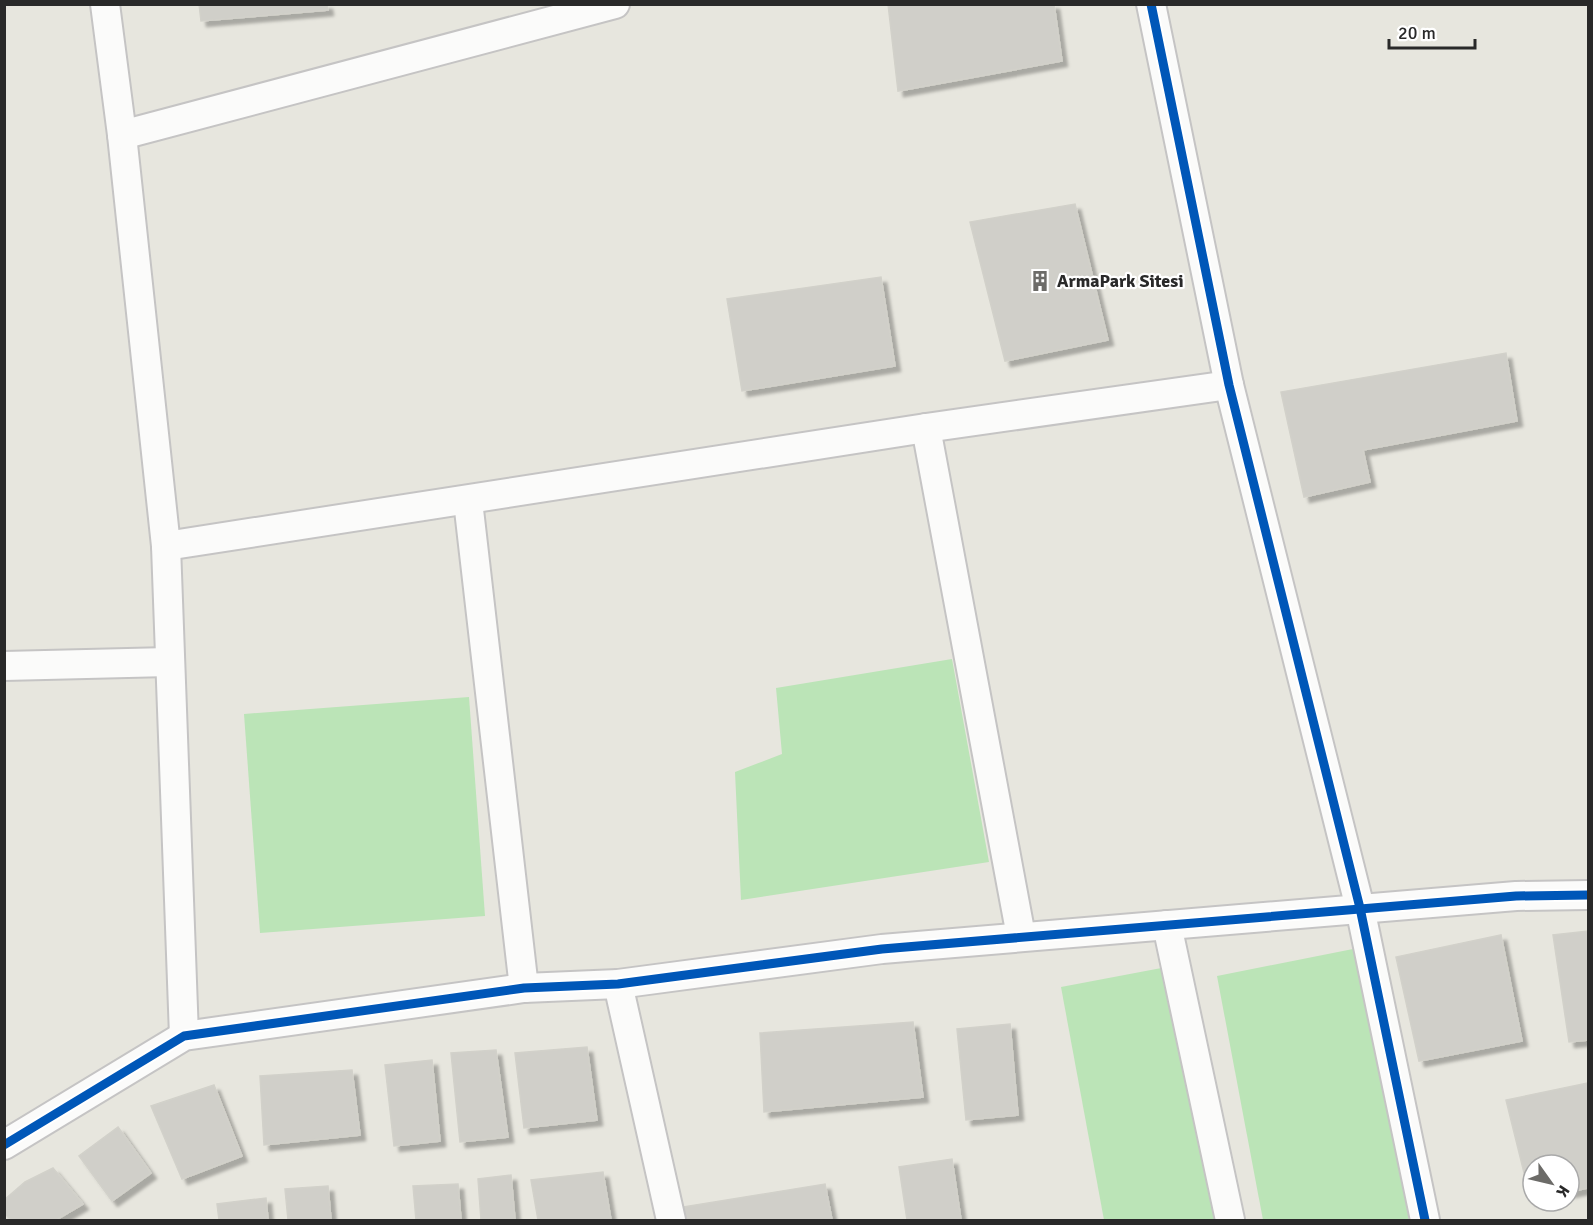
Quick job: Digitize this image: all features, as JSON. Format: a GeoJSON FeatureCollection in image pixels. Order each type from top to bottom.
{"type":"FeatureCollection","features":[{"type":"Feature","properties":{"kind":"street"},"geometry":{"type":"LineString","coordinates":[[105,4],[122,135],[166,546],[184,1036]]}},
{"type":"Feature","properties":{"kind":"street"},"geometry":{"type":"LineString","coordinates":[[122,135],[615,4]]}},
{"type":"Feature","properties":{"kind":"street"},"geometry":{"type":"LineString","coordinates":[[1151,4],[1230,385],[1360,908],[1425,1221]]}},
{"type":"Feature","properties":{"kind":"street"},"geometry":{"type":"LineString","coordinates":[[166,546],[468,501],[926,428],[1230,385]]}},
{"type":"Feature","properties":{"kind":"street"},"geometry":{"type":"LineString","coordinates":[[926,428],[1022,936]]}},
{"type":"Feature","properties":{"kind":"street"},"geometry":{"type":"LineString","coordinates":[[468,501],[524,988]]}},
{"type":"Feature","properties":{"kind":"street"},"geometry":{"type":"LineString","coordinates":[[4,666],[169,662]]}},
{"type":"Feature","properties":{"kind":"street"},"geometry":{"type":"LineString","coordinates":[[4,1145],[184,1036],[524,988],[618,984],[882,949],[1516,896],[1588,895]]}},
{"type":"Feature","properties":{"kind":"street"},"geometry":{"type":"LineString","coordinates":[[1167,925],[1230,1221]]}},
{"type":"Feature","properties":{"kind":"street"},"geometry":{"type":"LineString","coordinates":[[618,984],[671,1221]]}},
{"type":"Feature","properties":{"kind":"green space"},"geometry":{"type":"Polygon","coordinates":[[[952,659],[989,862],[741,900],[735,772],[782,754],[776,688],[952,659]]]}},
{"type":"Feature","properties":{"kind":"green space"},"geometry":{"type":"Polygon","coordinates":[[[469,697],[485,916],[260,933],[244,714],[469,697]]]}},
{"type":"Feature","properties":{"kind":"green space"},"geometry":{"type":"Polygon","coordinates":[[[1358,948],[1409,1220],[1263,1220],[1217,976],[1358,948]]]}},
{"type":"Feature","properties":{"kind":"green space"},"geometry":{"type":"Polygon","coordinates":[[[1172,966],[1220,1220],[1104,1220],[1061,987],[1172,966]]]}},
{"type":"Feature","properties":{"kind":"building"},"geometry":{"type":"Polygon","coordinates":[[[199,4],[327,4],[328,10],[201,21],[199,4]]]}},
{"type":"Feature","properties":{"kind":"building"},"geometry":{"type":"Polygon","coordinates":[[[888,4],[1054,4],[1062,61],[898,91],[888,4]]]}},
{"type":"Feature","properties":{"kind":"building","name":"ArmaPark Sitesi"},"geometry":{"type":"Polygon","coordinates":[[[1075,204],[1108,340],[1005,361],[970,222],[1075,204]]]}},
{"type":"Feature","properties":{"kind":"building"},"geometry":{"type":"Polygon","coordinates":[[[881,277],[895,366],[742,391],[727,299],[881,277]]]}},
{"type":"Feature","properties":{"kind":"building"},"geometry":{"type":"Polygon","coordinates":[[[1506,353],[1517,421],[1363,450],[1370,482],[1304,497],[1281,392],[1506,353]]]}},
{"type":"Feature","properties":{"kind":"building"},"geometry":{"type":"Polygon","coordinates":[[[1588,931],[1588,1040],[1569,1042],[1553,935],[1588,931]]]}},
{"type":"Feature","properties":{"kind":"building"},"geometry":{"type":"Polygon","coordinates":[[[1501,935],[1522,1041],[1419,1061],[1396,957],[1501,935]]]}},
{"type":"Feature","properties":{"kind":"building"},"geometry":{"type":"Polygon","coordinates":[[[913,1022],[923,1097],[764,1112],[760,1033],[913,1022]]]}},
{"type":"Feature","properties":{"kind":"building"},"geometry":{"type":"Polygon","coordinates":[[[1010,1024],[1018,1115],[966,1120],[957,1029],[1010,1024]]]}},
{"type":"Feature","properties":{"kind":"building"},"geometry":{"type":"Polygon","coordinates":[[[587,1047],[597,1120],[524,1128],[515,1053],[587,1047]]]}},
{"type":"Feature","properties":{"kind":"building"},"geometry":{"type":"Polygon","coordinates":[[[496,1050],[508,1137],[460,1142],[451,1053],[496,1050]]]}},
{"type":"Feature","properties":{"kind":"building"},"geometry":{"type":"Polygon","coordinates":[[[432,1060],[440,1141],[394,1146],[385,1065],[432,1060]]]}},
{"type":"Feature","properties":{"kind":"building"},"geometry":{"type":"Polygon","coordinates":[[[352,1070],[360,1135],[264,1145],[260,1076],[352,1070]]]}},
{"type":"Feature","properties":{"kind":"building"},"geometry":{"type":"Polygon","coordinates":[[[1588,1083],[1588,1188],[1581,1189],[1581,1153],[1521,1153],[1521,1161],[1506,1100],[1588,1083]]]}},
{"type":"Feature","properties":{"kind":"building"},"geometry":{"type":"Polygon","coordinates":[[[214,1085],[242,1156],[182,1179],[151,1106],[214,1085]]]}},
{"type":"Feature","properties":{"kind":"building"},"geometry":{"type":"Polygon","coordinates":[[[118,1127],[151,1173],[112,1201],[79,1156],[118,1127]]]}},
{"type":"Feature","properties":{"kind":"building"},"geometry":{"type":"Polygon","coordinates":[[[952,1159],[961,1220],[907,1220],[899,1167],[952,1159]]]}},
{"type":"Feature","properties":{"kind":"building"},"geometry":{"type":"Polygon","coordinates":[[[53,1168],[83,1204],[56,1220],[11,1220],[4,1213],[4,1200],[25,1182],[53,1168]]]}},
{"type":"Feature","properties":{"kind":"building"},"geometry":{"type":"Polygon","coordinates":[[[603,1172],[611,1220],[538,1220],[531,1180],[603,1172]]]}},
{"type":"Feature","properties":{"kind":"building"},"geometry":{"type":"Polygon","coordinates":[[[511,1175],[515,1220],[481,1220],[478,1179],[511,1175]]]}},
{"type":"Feature","properties":{"kind":"building"},"geometry":{"type":"Polygon","coordinates":[[[458,1184],[461,1220],[416,1220],[413,1186],[458,1184]]]}},
{"type":"Feature","properties":{"kind":"building"},"geometry":{"type":"Polygon","coordinates":[[[825,1184],[832,1220],[685,1220],[684,1207],[825,1184]]]}},
{"type":"Feature","properties":{"kind":"building"},"geometry":{"type":"Polygon","coordinates":[[[328,1186],[331,1220],[288,1220],[285,1189],[328,1186]]]}},
{"type":"Feature","properties":{"kind":"building"},"geometry":{"type":"Polygon","coordinates":[[[266,1198],[268,1220],[219,1220],[217,1204],[266,1198]]]}},
{"type":"Feature","properties":{"kind":"cycle path"},"geometry":{"type":"LineString","coordinates":[[1151,4],[1229,385],[1360,908],[1425,1220]]}},
{"type":"Feature","properties":{"kind":"cycle path"},"geometry":{"type":"LineString","coordinates":[[4,1145],[184,1036],[524,988],[618,984],[882,949],[1516,896],[1588,895]]}},
{"type":"Feature","properties":{"kind":"place","name":"ArmaPark Sitesi"},"geometry":{"type":"Point","coordinates":[1040,281]}}]}
